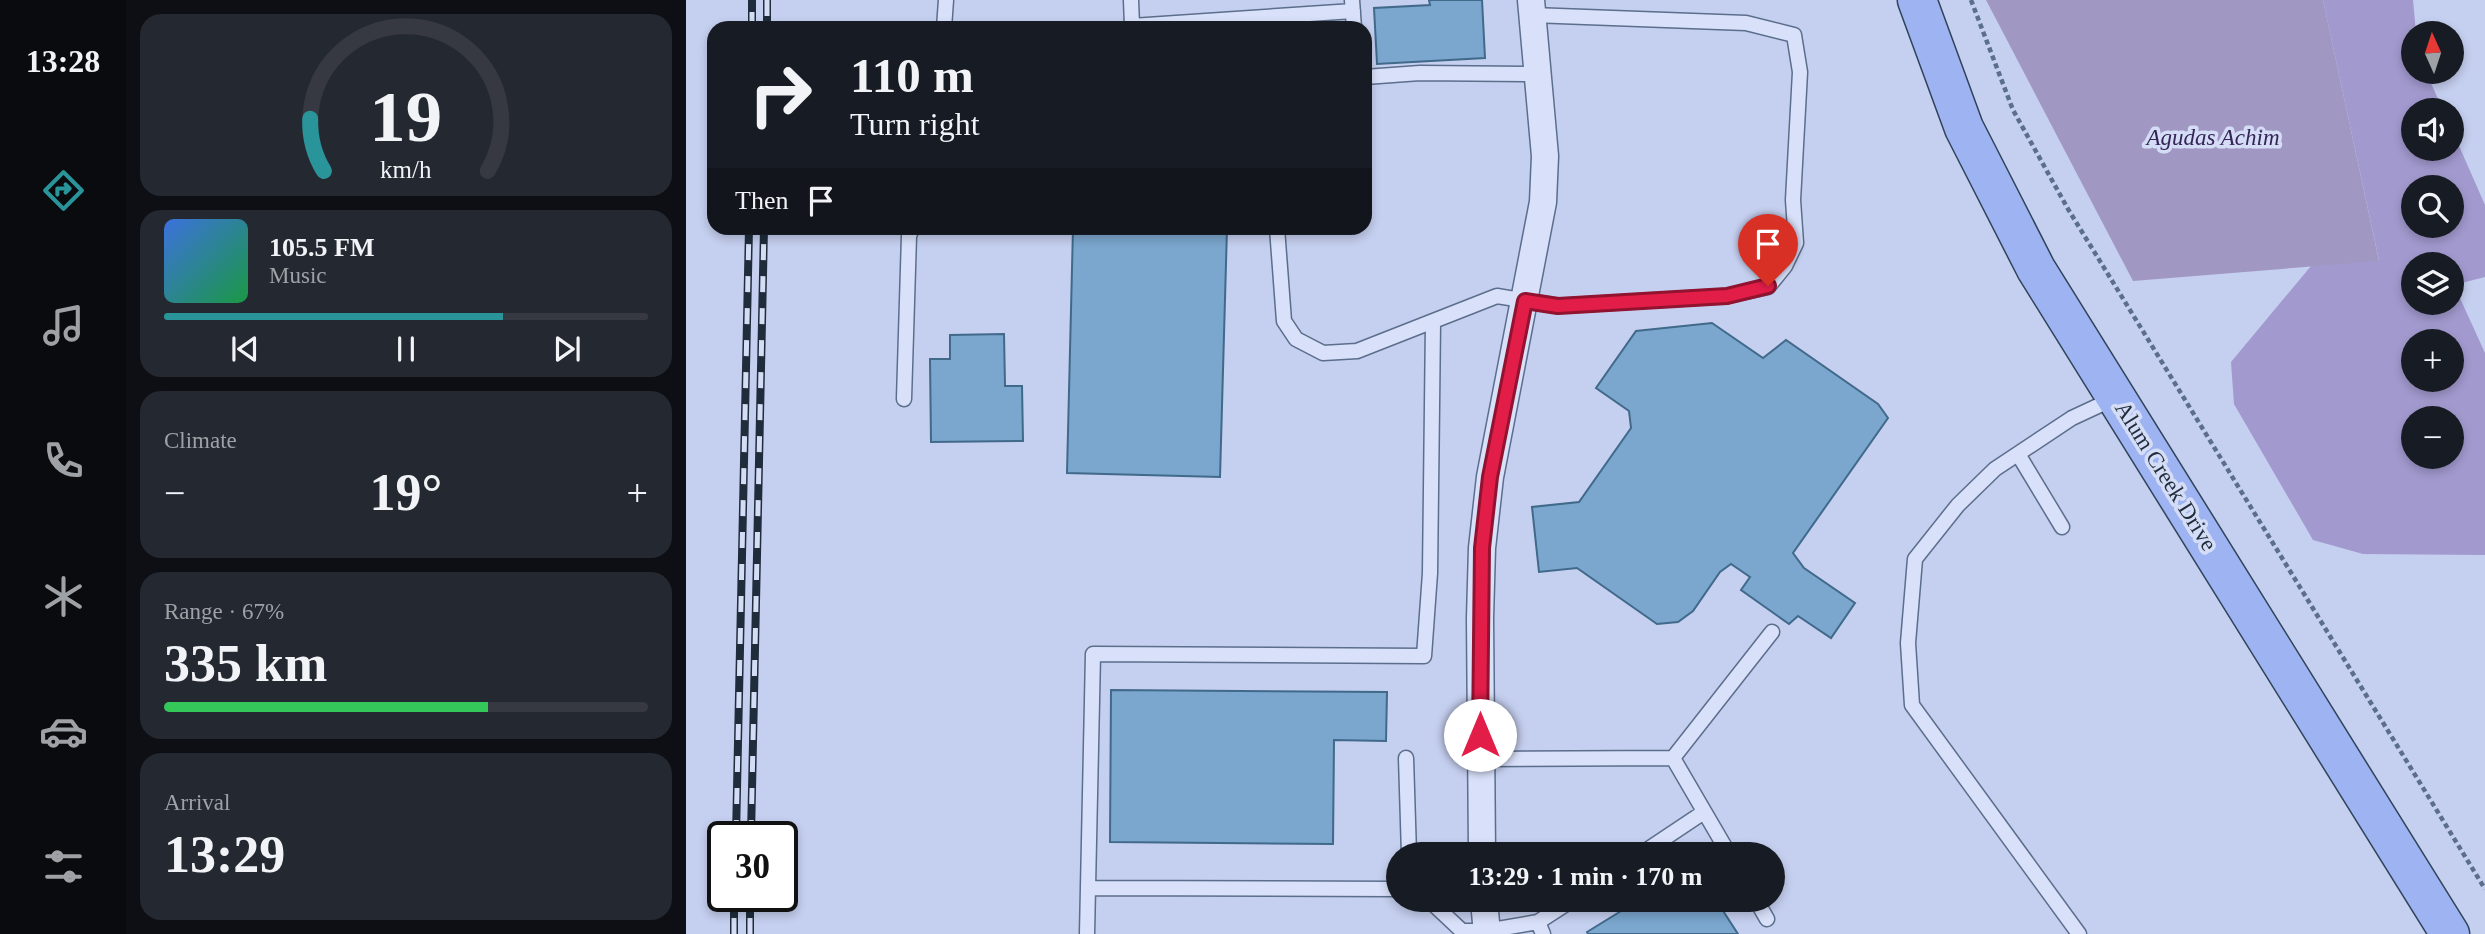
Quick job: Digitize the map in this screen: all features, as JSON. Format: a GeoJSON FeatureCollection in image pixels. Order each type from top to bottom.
{"type":"FeatureCollection","features":[{"type":"Feature","properties":{"kind":"main road","name":"Alum Creek Drive"},"geometry":{"type":"LineString","coordinates":[[1917,0],[1964,128],[2016,233],[2450,934]]}},
{"type":"Feature","properties":{"kind":"street"},"geometry":{"type":"LineString","coordinates":[[1482,842],[1482,548],[1490,477],[1543,202],[1545,156],[1532,7]]}},
{"type":"Feature","properties":{"kind":"street"},"geometry":{"type":"LineString","coordinates":[[1485,912],[1487,932]]}},
{"type":"Feature","properties":{"kind":"lane"},"geometry":{"type":"LineString","coordinates":[[944,21],[946,0]]}},
{"type":"Feature","properties":{"kind":"lane"},"geometry":{"type":"LineString","coordinates":[[1131,0],[1132,21]]}},
{"type":"Feature","properties":{"kind":"lane"},"geometry":{"type":"LineString","coordinates":[[1184,21],[1352,5]]}},
{"type":"Feature","properties":{"kind":"lane"},"geometry":{"type":"LineString","coordinates":[[1278,235],[1284,321],[1296,339],[1323,353],[1356,351],[1497,296],[1558,306],[1727,296],[1768,286],[1786,266],[1796,243],[1793,200],[1800,72],[1794,36],[1746,23],[1532,7]]}},
{"type":"Feature","properties":{"kind":"lane"},"geometry":{"type":"LineString","coordinates":[[1372,76],[1420,72],[1537,74]]}},
{"type":"Feature","properties":{"kind":"lane"},"geometry":{"type":"LineString","coordinates":[[904,399],[909,235]]}},
{"type":"Feature","properties":{"kind":"lane"},"geometry":{"type":"LineString","coordinates":[[1087,934],[1093,654],[1424,656],[1430,573],[1433,322]]}},
{"type":"Feature","properties":{"kind":"lane"},"geometry":{"type":"LineString","coordinates":[[2079,934],[1912,705],[1908,677],[1915,559],[1958,505],[1995,469],[2072,418],[2116,397]]}},
{"type":"Feature","properties":{"kind":"lane"},"geometry":{"type":"LineString","coordinates":[[2018,454],[2062,527]]}},
{"type":"Feature","properties":{"kind":"lane"},"geometry":{"type":"LineString","coordinates":[[1674,758],[1772,632]]}},
{"type":"Feature","properties":{"kind":"lane"},"geometry":{"type":"LineString","coordinates":[[1406,758],[1409,842]]}},
{"type":"Feature","properties":{"kind":"lane"},"geometry":{"type":"LineString","coordinates":[[1480,759],[1674,758]]}},
{"type":"Feature","properties":{"kind":"lane"},"geometry":{"type":"LineString","coordinates":[[1674,758],[1722,842]]}},
{"type":"Feature","properties":{"kind":"lane"},"geometry":{"type":"LineString","coordinates":[[1659,842],[1704,812]]}},
{"type":"Feature","properties":{"kind":"lane"},"geometry":{"type":"LineString","coordinates":[[1088,888],[1386,889]]}},
{"type":"Feature","properties":{"kind":"lane"},"geometry":{"type":"LineString","coordinates":[[1442,912],[1462,931],[1487,932],[1541,928],[1559,912]]}},
{"type":"Feature","properties":{"kind":"lane"},"geometry":{"type":"LineString","coordinates":[[1763,912],[1767,919]]}},
{"type":"Feature","properties":{"kind":"path"},"geometry":{"type":"LineString","coordinates":[[1971,0],[2014,110],[2068,209],[2485,889]]}},
{"type":"Feature","properties":{"kind":"shaded area"},"geometry":{"type":"Polygon","coordinates":[[[2323,0],[2413,0],[2415,21],[2401,21],[2401,84],[2431,84],[2438,98],[2401,98],[2401,161],[2464,161],[2464,157],[2485,205],[2485,277],[2464,282],[2464,252],[2401,252],[2401,315],[2464,315],[2464,307],[2485,353],[2485,555],[2363,554],[2313,540],[2234,404],[2231,362],[2311,266],[2379,260],[2323,0]]]}},
{"type":"Feature","properties":{"kind":"green space","name":"Agudas Achim"},"geometry":{"type":"Polygon","coordinates":[[[1986,0],[2323,0],[2379,261],[2133,281],[1986,0]]]}},
{"type":"Feature","properties":{"kind":"building"},"geometry":{"type":"Polygon","coordinates":[[[1429,0],[1482,0],[1485,58],[1377,64],[1374,8],[1430,5],[1429,0]]]}},
{"type":"Feature","properties":{"kind":"building"},"geometry":{"type":"Polygon","coordinates":[[[1073,235],[1227,235],[1220,477],[1067,473],[1073,235]]]}},
{"type":"Feature","properties":{"kind":"building"},"geometry":{"type":"Polygon","coordinates":[[[1712,323],[1763,358],[1786,340],[1878,404],[1888,418],[1793,553],[1804,568],[1855,603],[1831,638],[1798,616],[1789,624],[1741,590],[1750,577],[1731,564],[1720,572],[1693,611],[1678,622],[1657,624],[1577,568],[1539,572],[1532,507],[1579,502],[1631,428],[1629,411],[1596,388],[1636,331],[1712,323]]]}},
{"type":"Feature","properties":{"kind":"building"},"geometry":{"type":"Polygon","coordinates":[[[1004,334],[1005,386],[1022,386],[1023,441],[931,442],[930,359],[950,359],[950,335],[1004,334]]]}},
{"type":"Feature","properties":{"kind":"building"},"geometry":{"type":"Polygon","coordinates":[[[1111,690],[1387,692],[1386,741],[1334,740],[1333,844],[1110,842],[1111,690]]]}},
{"type":"Feature","properties":{"kind":"building"},"geometry":{"type":"Polygon","coordinates":[[[1620,912],[1724,912],[1738,934],[1588,934],[1587,932],[1620,912]]]}},
{"type":"Feature","properties":{"kind":"railway"},"geometry":{"type":"LineString","coordinates":[[752,0],[752,21]]}},
{"type":"Feature","properties":{"kind":"railway"},"geometry":{"type":"LineString","coordinates":[[767,0],[767,21]]}},
{"type":"Feature","properties":{"kind":"railway"},"geometry":{"type":"LineString","coordinates":[[736,821],[749,235]]}},
{"type":"Feature","properties":{"kind":"railway"},"geometry":{"type":"LineString","coordinates":[[751,821],[764,235]]}},
{"type":"Feature","properties":{"kind":"railway"},"geometry":{"type":"LineString","coordinates":[[734,912],[734,934]]}},
{"type":"Feature","properties":{"kind":"railway"},"geometry":{"type":"LineString","coordinates":[[750,912],[750,934]]}},
{"type":"Feature","properties":{"kind":"route"},"geometry":{"type":"LineString","coordinates":[[1480,735],[1482,548],[1490,477],[1525,301],[1558,306],[1727,296],[1768,286]]}}]}
